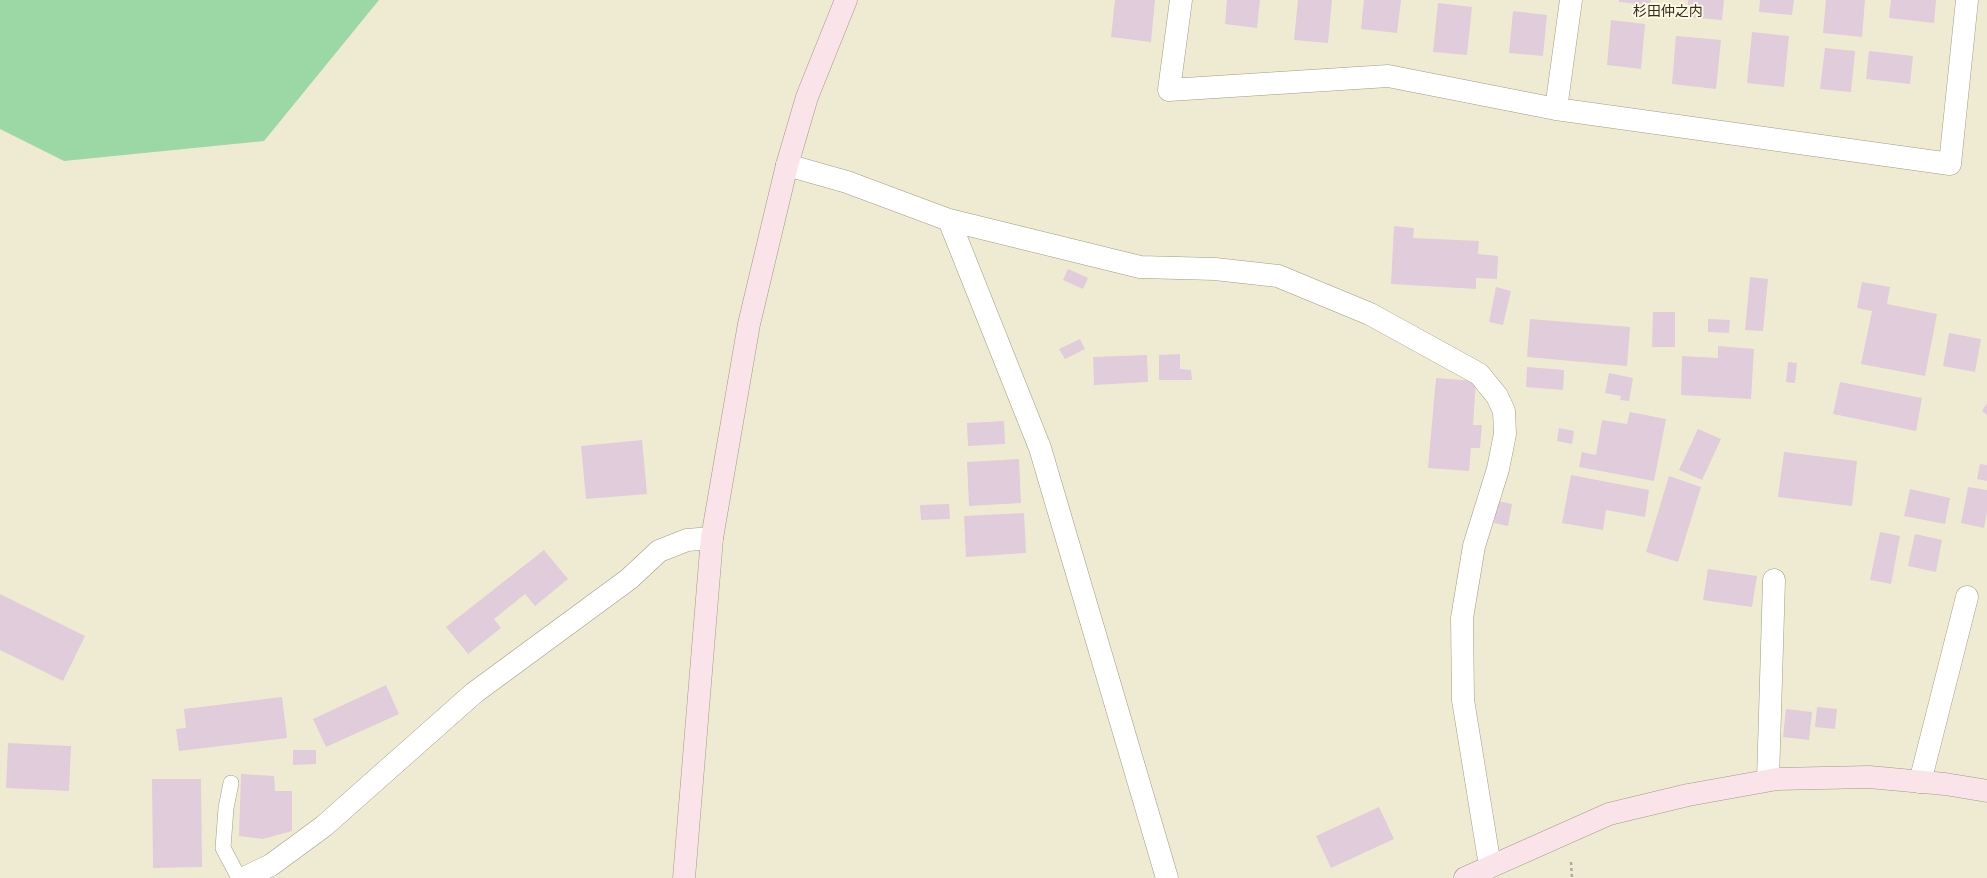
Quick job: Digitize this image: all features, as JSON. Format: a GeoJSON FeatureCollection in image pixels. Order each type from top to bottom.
{"type":"FeatureCollection","features":[{"type":"Feature","properties":{"kind":"street"},"geometry":{"type":"LineString","coordinates":[[684,878],[712,538],[749,324],[787,165],[807,97],[846,0]]}},
{"type":"Feature","properties":{"kind":"street"},"geometry":{"type":"LineString","coordinates":[[1182,0],[1169,90],[1388,76],[1556,109],[1950,164],[1967,0]]}},
{"type":"Feature","properties":{"kind":"street"},"geometry":{"type":"LineString","coordinates":[[1556,109],[1571,0]]}},
{"type":"Feature","properties":{"kind":"street"},"geometry":{"type":"LineString","coordinates":[[787,165],[847,182],[949,220],[1140,267],[1215,269],[1278,276],[1370,314],[1479,374],[1497,396],[1504,411],[1505,434],[1498,469],[1474,546],[1462,618],[1463,700],[1490,866]]}},
{"type":"Feature","properties":{"kind":"street"},"geometry":{"type":"LineString","coordinates":[[949,220],[1040,448],[1167,878]]}},
{"type":"Feature","properties":{"kind":"street"},"geometry":{"type":"LineString","coordinates":[[244,878],[271,865],[324,826],[474,693],[629,579],[659,551],[687,540],[712,538]]}},
{"type":"Feature","properties":{"kind":"street"},"geometry":{"type":"LineString","coordinates":[[1768,780],[1774,580]]}},
{"type":"Feature","properties":{"kind":"street"},"geometry":{"type":"LineString","coordinates":[[1920,782],[1967,597]]}},
{"type":"Feature","properties":{"kind":"street"},"geometry":{"type":"LineString","coordinates":[[1465,878],[1609,814],[1688,795],[1768,780],[1869,777],[1987,791]]}},
{"type":"Feature","properties":{"kind":"lane"},"geometry":{"type":"LineString","coordinates":[[231,783],[226,808],[223,848],[239,878]]}},
{"type":"Feature","properties":{"kind":"green space"},"geometry":{"type":"Polygon","coordinates":[[[0,0],[379,0],[264,141],[64,161],[0,129],[0,0]]]}},
{"type":"Feature","properties":{"kind":"building"},"geometry":{"type":"Polygon","coordinates":[[[1115,0],[1155,0],[1151,42],[1111,37],[1115,0]]]}},
{"type":"Feature","properties":{"kind":"building"},"geometry":{"type":"Polygon","coordinates":[[[1227,0],[1260,0],[1257,28],[1225,24],[1227,0]]]}},
{"type":"Feature","properties":{"kind":"building"},"geometry":{"type":"Polygon","coordinates":[[[1298,0],[1332,0],[1328,43],[1294,40],[1298,0]]]}},
{"type":"Feature","properties":{"kind":"building"},"geometry":{"type":"Polygon","coordinates":[[[1364,0],[1401,0],[1397,33],[1361,29],[1364,0]]]}},
{"type":"Feature","properties":{"kind":"building"},"geometry":{"type":"Polygon","coordinates":[[[1619,0],[1651,0],[1650,5],[1619,2],[1619,0]]]}},
{"type":"Feature","properties":{"kind":"building"},"geometry":{"type":"Polygon","coordinates":[[[1688,0],[1724,0],[1722,20],[1687,17],[1688,0]]]}},
{"type":"Feature","properties":{"kind":"building"},"geometry":{"type":"Polygon","coordinates":[[[1760,0],[1794,0],[1792,15],[1759,12],[1760,0]]]}},
{"type":"Feature","properties":{"kind":"building"},"geometry":{"type":"Polygon","coordinates":[[[1826,0],[1865,0],[1862,37],[1823,33],[1826,0]]]}},
{"type":"Feature","properties":{"kind":"building"},"geometry":{"type":"Polygon","coordinates":[[[1891,0],[1936,0],[1934,23],[1889,18],[1891,0]]]}},
{"type":"Feature","properties":{"kind":"building"},"geometry":{"type":"Polygon","coordinates":[[[1438,3],[1472,7],[1467,55],[1433,52],[1438,3]]]}},
{"type":"Feature","properties":{"kind":"building"},"geometry":{"type":"Polygon","coordinates":[[[1513,11],[1547,15],[1543,56],[1509,53],[1513,11]]]}},
{"type":"Feature","properties":{"kind":"building"},"geometry":{"type":"Polygon","coordinates":[[[1611,20],[1645,24],[1641,69],[1607,65],[1611,20]]]}},
{"type":"Feature","properties":{"kind":"building"},"geometry":{"type":"Polygon","coordinates":[[[1752,32],[1789,36],[1784,87],[1747,83],[1752,32]]]}},
{"type":"Feature","properties":{"kind":"building"},"geometry":{"type":"Polygon","coordinates":[[[1676,36],[1721,40],[1716,89],[1672,84],[1676,36]]]}},
{"type":"Feature","properties":{"kind":"building"},"geometry":{"type":"Polygon","coordinates":[[[1825,48],[1855,51],[1851,92],[1820,89],[1825,48]]]}},
{"type":"Feature","properties":{"kind":"building"},"geometry":{"type":"Polygon","coordinates":[[[1869,51],[1913,56],[1910,84],[1866,79],[1869,51]]]}},
{"type":"Feature","properties":{"kind":"building"},"geometry":{"type":"Polygon","coordinates":[[[1394,226],[1414,228],[1413,238],[1479,241],[1478,254],[1498,256],[1497,279],[1476,278],[1476,289],[1391,284],[1394,226]]]}},
{"type":"Feature","properties":{"kind":"building"},"geometry":{"type":"Polygon","coordinates":[[[1068,269],[1088,278],[1083,289],[1063,280],[1068,269]]]}},
{"type":"Feature","properties":{"kind":"building"},"geometry":{"type":"Polygon","coordinates":[[[1750,277],[1768,279],[1763,331],[1745,330],[1750,277]]]}},
{"type":"Feature","properties":{"kind":"building"},"geometry":{"type":"Polygon","coordinates":[[[1862,282],[1890,287],[1887,304],[1937,314],[1925,376],[1861,364],[1872,311],[1857,308],[1862,282]]]}},
{"type":"Feature","properties":{"kind":"building"},"geometry":{"type":"Polygon","coordinates":[[[1496,287],[1511,291],[1503,325],[1489,322],[1496,287]]]}},
{"type":"Feature","properties":{"kind":"building"},"geometry":{"type":"Polygon","coordinates":[[[1653,312],[1675,312],[1675,347],[1652,347],[1653,312]]]}},
{"type":"Feature","properties":{"kind":"building"},"geometry":{"type":"Polygon","coordinates":[[[1530,319],[1630,327],[1627,366],[1527,357],[1530,319]]]}},
{"type":"Feature","properties":{"kind":"building"},"geometry":{"type":"Polygon","coordinates":[[[1708,319],[1730,320],[1729,333],[1708,332],[1708,319]]]}},
{"type":"Feature","properties":{"kind":"building"},"geometry":{"type":"Polygon","coordinates":[[[1949,333],[1981,339],[1975,372],[1943,366],[1949,333]]]}},
{"type":"Feature","properties":{"kind":"building"},"geometry":{"type":"Polygon","coordinates":[[[1080,339],[1085,349],[1065,359],[1059,349],[1080,339]]]}},
{"type":"Feature","properties":{"kind":"building"},"geometry":{"type":"Polygon","coordinates":[[[1718,346],[1754,349],[1751,399],[1681,395],[1682,356],[1718,358],[1718,346]]]}},
{"type":"Feature","properties":{"kind":"building"},"geometry":{"type":"Polygon","coordinates":[[[1180,354],[1180,369],[1191,370],[1192,380],[1159,380],[1159,355],[1180,354]]]}},
{"type":"Feature","properties":{"kind":"building"},"geometry":{"type":"Polygon","coordinates":[[[1147,355],[1148,382],[1094,385],[1093,357],[1147,355]]]}},
{"type":"Feature","properties":{"kind":"building"},"geometry":{"type":"Polygon","coordinates":[[[1788,362],[1797,363],[1795,383],[1786,382],[1788,362]]]}},
{"type":"Feature","properties":{"kind":"building"},"geometry":{"type":"Polygon","coordinates":[[[1527,367],[1564,370],[1563,390],[1526,387],[1527,367]]]}},
{"type":"Feature","properties":{"kind":"building"},"geometry":{"type":"Polygon","coordinates":[[[1609,373],[1633,378],[1629,401],[1620,400],[1621,396],[1605,393],[1609,373]]]}},
{"type":"Feature","properties":{"kind":"building"},"geometry":{"type":"Polygon","coordinates":[[[1436,378],[1476,381],[1473,425],[1482,425],[1480,448],[1471,448],[1469,471],[1428,468],[1436,378]]]}},
{"type":"Feature","properties":{"kind":"building"},"geometry":{"type":"Polygon","coordinates":[[[1840,382],[1922,398],[1916,431],[1833,414],[1840,382]]]}},
{"type":"Feature","properties":{"kind":"building"},"geometry":{"type":"Polygon","coordinates":[[[1987,403],[1987,415],[1982,411],[1987,403]]]}},
{"type":"Feature","properties":{"kind":"building"},"geometry":{"type":"Polygon","coordinates":[[[1630,412],[1666,419],[1654,481],[1579,467],[1582,452],[1596,455],[1602,420],[1627,424],[1630,412]]]}},
{"type":"Feature","properties":{"kind":"building"},"geometry":{"type":"Polygon","coordinates":[[[1004,421],[1005,444],[968,446],[967,423],[1004,421]]]}},
{"type":"Feature","properties":{"kind":"building"},"geometry":{"type":"Polygon","coordinates":[[[1559,428],[1574,431],[1572,444],[1557,441],[1559,428]]]}},
{"type":"Feature","properties":{"kind":"building"},"geometry":{"type":"Polygon","coordinates":[[[1698,429],[1721,439],[1702,480],[1679,470],[1698,429]]]}},
{"type":"Feature","properties":{"kind":"building"},"geometry":{"type":"Polygon","coordinates":[[[642,440],[647,494],[586,499],[581,446],[642,440]]]}},
{"type":"Feature","properties":{"kind":"building"},"geometry":{"type":"Polygon","coordinates":[[[1784,452],[1857,461],[1852,506],[1778,497],[1784,452]]]}},
{"type":"Feature","properties":{"kind":"building"},"geometry":{"type":"Polygon","coordinates":[[[1019,459],[1021,503],[969,506],[967,462],[1019,459]]]}},
{"type":"Feature","properties":{"kind":"building"},"geometry":{"type":"Polygon","coordinates":[[[1980,464],[1987,465],[1987,481],[1977,479],[1980,464]]]}},
{"type":"Feature","properties":{"kind":"building"},"geometry":{"type":"Polygon","coordinates":[[[1571,475],[1649,490],[1645,517],[1606,510],[1603,530],[1562,523],[1571,475]]]}},
{"type":"Feature","properties":{"kind":"building"},"geometry":{"type":"Polygon","coordinates":[[[1669,476],[1701,487],[1678,562],[1646,552],[1669,476]]]}},
{"type":"Feature","properties":{"kind":"building"},"geometry":{"type":"Polygon","coordinates":[[[1968,487],[1987,490],[1987,512],[1984,528],[1961,523],[1968,487]]]}},
{"type":"Feature","properties":{"kind":"building"},"geometry":{"type":"Polygon","coordinates":[[[1910,489],[1950,498],[1945,524],[1904,516],[1910,489]]]}},
{"type":"Feature","properties":{"kind":"building"},"geometry":{"type":"Polygon","coordinates":[[[1498,501],[1512,504],[1508,526],[1494,523],[1498,501]]]}},
{"type":"Feature","properties":{"kind":"building"},"geometry":{"type":"Polygon","coordinates":[[[949,504],[950,519],[921,520],[920,505],[949,504]]]}},
{"type":"Feature","properties":{"kind":"building"},"geometry":{"type":"Polygon","coordinates":[[[1024,513],[1026,553],[966,557],[964,516],[1024,513]]]}},
{"type":"Feature","properties":{"kind":"building"},"geometry":{"type":"Polygon","coordinates":[[[1880,532],[1900,536],[1891,584],[1870,580],[1880,532]]]}},
{"type":"Feature","properties":{"kind":"building"},"geometry":{"type":"Polygon","coordinates":[[[1915,534],[1942,540],[1936,572],[1908,566],[1915,534]]]}},
{"type":"Feature","properties":{"kind":"building"},"geometry":{"type":"Polygon","coordinates":[[[544,550],[568,579],[535,606],[525,594],[494,619],[501,628],[468,654],[446,627],[544,550]]]}},
{"type":"Feature","properties":{"kind":"building"},"geometry":{"type":"Polygon","coordinates":[[[1708,569],[1757,576],[1752,607],[1703,600],[1708,569]]]}},
{"type":"Feature","properties":{"kind":"building"},"geometry":{"type":"Polygon","coordinates":[[[0,594],[85,636],[63,681],[0,650],[0,594]]]}},
{"type":"Feature","properties":{"kind":"building"},"geometry":{"type":"Polygon","coordinates":[[[386,685],[399,714],[326,747],[313,719],[386,685]]]}},
{"type":"Feature","properties":{"kind":"building"},"geometry":{"type":"Polygon","coordinates":[[[282,697],[287,738],[179,751],[176,729],[186,728],[184,709],[282,697]]]}},
{"type":"Feature","properties":{"kind":"building"},"geometry":{"type":"Polygon","coordinates":[[[1817,707],[1837,709],[1835,729],[1815,727],[1817,707]]]}},
{"type":"Feature","properties":{"kind":"building"},"geometry":{"type":"Polygon","coordinates":[[[1786,709],[1812,712],[1809,740],[1783,737],[1786,709]]]}},
{"type":"Feature","properties":{"kind":"building"},"geometry":{"type":"Polygon","coordinates":[[[8,743],[71,746],[69,791],[6,788],[8,743]]]}},
{"type":"Feature","properties":{"kind":"building"},"geometry":{"type":"Polygon","coordinates":[[[293,750],[316,750],[316,764],[293,765],[293,750]]]}},
{"type":"Feature","properties":{"kind":"building"},"geometry":{"type":"Polygon","coordinates":[[[241,774],[274,776],[275,791],[292,791],[292,831],[263,839],[239,836],[241,774]]]}},
{"type":"Feature","properties":{"kind":"building"},"geometry":{"type":"Polygon","coordinates":[[[152,779],[201,779],[202,867],[153,868],[152,779]]]}},
{"type":"Feature","properties":{"kind":"building"},"geometry":{"type":"Polygon","coordinates":[[[1379,807],[1394,839],[1331,868],[1316,836],[1379,807]]]}},
{"type":"Feature","properties":{"kind":"district","name":"杉田仲之内"},"geometry":{"type":"Point","coordinates":[1668,12]}}]}
